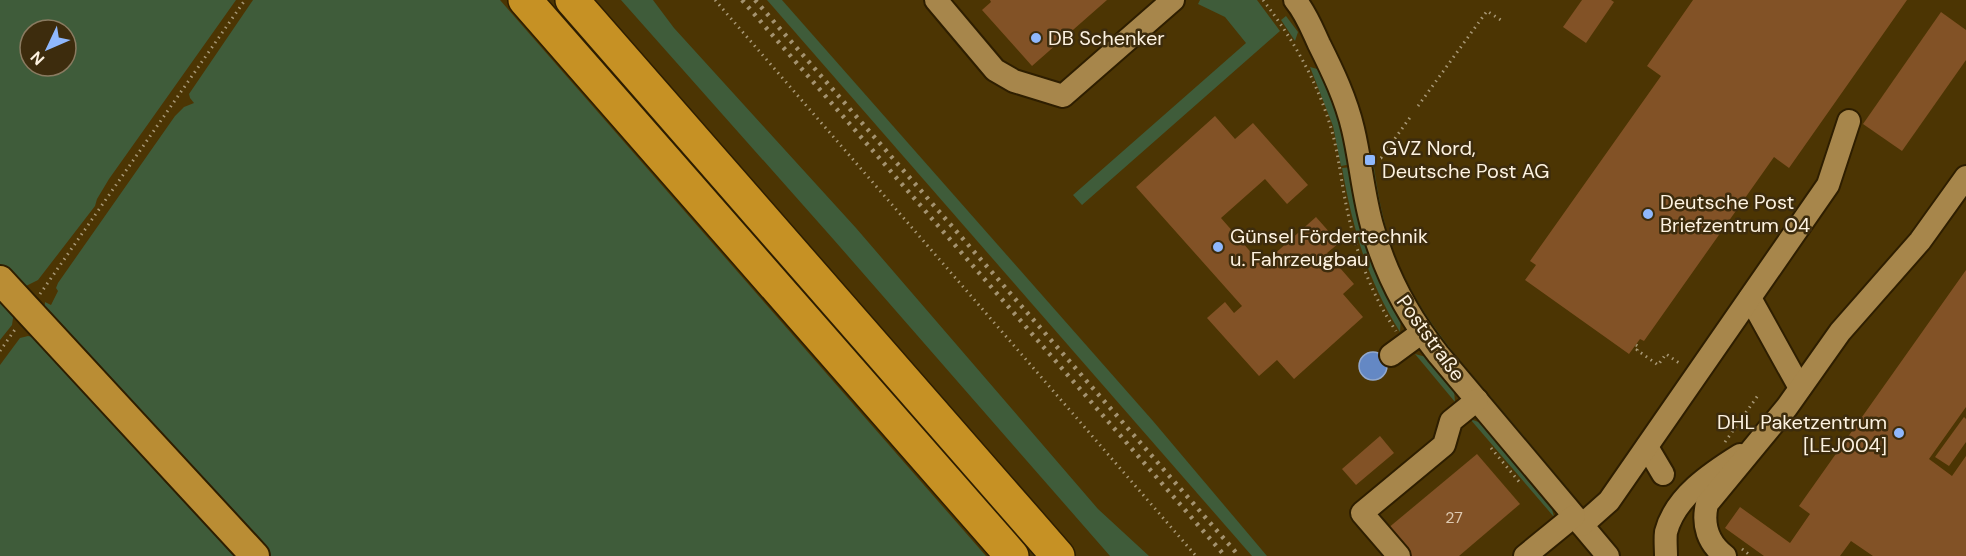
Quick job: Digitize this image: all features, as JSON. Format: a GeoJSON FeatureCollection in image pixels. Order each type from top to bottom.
{"type":"FeatureCollection","features":[{"type":"Feature","properties":{"kind":"highway"},"geometry":{"type":"LineString","coordinates":[[525,0],[1012,556]]}},
{"type":"Feature","properties":{"kind":"highway"},"geometry":{"type":"LineString","coordinates":[[572,0],[1058,556]]}},
{"type":"Feature","properties":{"kind":"main road"},"geometry":{"type":"LineString","coordinates":[[0,280],[27,312],[255,556]]}},
{"type":"Feature","properties":{"kind":"street"},"geometry":{"type":"LineString","coordinates":[[936,0],[995,70],[1014,81],[1063,96],[1173,0]]}},
{"type":"Feature","properties":{"kind":"street","name":"Poststraße"},"geometry":{"type":"LineString","coordinates":[[1282,8],[1320,45],[1337,81],[1349,116],[1372,227],[1383,262],[1400,298],[1406,344],[1476,400],[1608,556]]}},
{"type":"Feature","properties":{"kind":"street"},"geometry":{"type":"LineString","coordinates":[[1525,556],[1609,501],[1828,185],[1849,121]]}},
{"type":"Feature","properties":{"kind":"street"},"geometry":{"type":"LineString","coordinates":[[1731,551],[1712,543],[1706,530],[1704,517],[1707,504],[1800,388],[1840,332],[1920,241],[1966,177]]}},
{"type":"Feature","properties":{"kind":"street"},"geometry":{"type":"LineString","coordinates":[[1750,298],[1800,388]]}},
{"type":"Feature","properties":{"kind":"street"},"geometry":{"type":"LineString","coordinates":[[1399,556],[1362,513],[1444,446],[1451,421],[1476,400]]}},
{"type":"Feature","properties":{"kind":"street"},"geometry":{"type":"LineString","coordinates":[[1666,556],[1666,533],[1674,514],[1691,492],[1712,472],[1756,444]]}},
{"type":"Feature","properties":{"kind":"street"},"geometry":{"type":"LineString","coordinates":[[1647,447],[1664,474]]}},
{"type":"Feature","properties":{"kind":"path"},"geometry":{"type":"LineString","coordinates":[[0,351],[245,0]]}},
{"type":"Feature","properties":{"kind":"path"},"geometry":{"type":"LineString","coordinates":[[715,0],[1196,556]]}},
{"type":"Feature","properties":{"kind":"path"},"geometry":{"type":"LineString","coordinates":[[1263,0],[1282,8],[1314,81],[1335,143],[1346,208],[1360,257],[1377,299],[1406,344]]}},
{"type":"Feature","properties":{"kind":"path"},"geometry":{"type":"LineString","coordinates":[[1418,106],[1487,10],[1504,22]]}},
{"type":"Feature","properties":{"kind":"path"},"geometry":{"type":"LineString","coordinates":[[1381,158],[1411,116]]}},
{"type":"Feature","properties":{"kind":"path"},"geometry":{"type":"LineString","coordinates":[[1373,149],[1377,169]]}},
{"type":"Feature","properties":{"kind":"path"},"geometry":{"type":"LineString","coordinates":[[1636,345],[1639,347],[1637,350],[1658,365],[1666,354],[1697,375]]}},
{"type":"Feature","properties":{"kind":"path"},"geometry":{"type":"LineString","coordinates":[[1731,551],[1751,556]]}},
{"type":"Feature","properties":{"kind":"green space"},"geometry":{"type":"Polygon","coordinates":[[[0,0],[236,0],[109,179],[95,206],[38,280],[26,286],[17,286],[0,269],[0,0]]]}},
{"type":"Feature","properties":{"kind":"green space"},"geometry":{"type":"Polygon","coordinates":[[[253,0],[500,0],[986,556],[267,556],[44,312],[45,302],[51,305],[58,291],[56,288],[58,283],[175,116],[184,107],[194,103],[189,94],[253,0]]]}},
{"type":"Feature","properties":{"kind":"green space"},"geometry":{"type":"Polygon","coordinates":[[[621,0],[653,0],[674,28],[856,228],[1098,509],[1149,556],[1110,556],[621,0]]]}},
{"type":"Feature","properties":{"kind":"green space"},"geometry":{"type":"Polygon","coordinates":[[[767,0],[782,0],[1153,421],[1267,556],[1252,556],[767,0]]]}},
{"type":"Feature","properties":{"kind":"green space"},"geometry":{"type":"Polygon","coordinates":[[[1200,0],[1257,0],[1280,31],[1082,205],[1073,195],[1246,43],[1225,17],[1198,4],[1200,0]]]}},
{"type":"Feature","properties":{"kind":"green space"},"geometry":{"type":"Polygon","coordinates":[[[1286,16],[1298,32],[1295,41],[1281,20],[1286,16]]]}},
{"type":"Feature","properties":{"kind":"green space"},"geometry":{"type":"Polygon","coordinates":[[[1310,67],[1321,70],[1337,107],[1352,164],[1341,166],[1333,126],[1310,67]]]}},
{"type":"Feature","properties":{"kind":"green space"},"geometry":{"type":"Polygon","coordinates":[[[1373,161],[1389,239],[1413,293],[1433,326],[1457,357],[1570,491],[1566,490],[1424,322],[1384,239],[1368,162],[1373,161]]]}},
{"type":"Feature","properties":{"kind":"green space"},"geometry":{"type":"Polygon","coordinates":[[[1352,167],[1401,316],[1400,332],[1388,313],[1370,273],[1356,233],[1342,168],[1352,167]]]}},
{"type":"Feature","properties":{"kind":"green space"},"geometry":{"type":"Polygon","coordinates":[[[0,293],[14,312],[12,325],[0,340],[0,293]]]}},
{"type":"Feature","properties":{"kind":"green space"},"geometry":{"type":"Polygon","coordinates":[[[28,336],[39,338],[245,556],[0,556],[0,365],[20,338],[28,336]]]}},
{"type":"Feature","properties":{"kind":"green space"},"geometry":{"type":"Polygon","coordinates":[[[1415,354],[1430,358],[1454,390],[1455,402],[1415,354]]]}},
{"type":"Feature","properties":{"kind":"green space"},"geometry":{"type":"Polygon","coordinates":[[[1470,419],[1487,425],[1551,505],[1554,517],[1470,419]]]}},
{"type":"Feature","properties":{"kind":"water"},"geometry":{"type":"Polygon","coordinates":[[[1373,352],[1383,356],[1387,366],[1383,376],[1373,380],[1363,376],[1359,366],[1363,356],[1373,352]]]}},
{"type":"Feature","properties":{"kind":"building","name":"DB Schenker"},"geometry":{"type":"Polygon","coordinates":[[[990,0],[1107,0],[1032,66],[982,10],[991,2],[990,0]]]}},
{"type":"Feature","properties":{"kind":"building"},"geometry":{"type":"Polygon","coordinates":[[[1582,0],[1611,0],[1614,2],[1586,43],[1563,27],[1582,0]]]}},
{"type":"Feature","properties":{"kind":"building","name":"Deutsche Post Briefzentrum 04"},"geometry":{"type":"Polygon","coordinates":[[[1693,0],[1907,0],[1789,168],[1774,157],[1644,341],[1640,339],[1629,354],[1525,280],[1536,265],[1530,261],[1661,76],[1647,66],[1693,0]]]}},
{"type":"Feature","properties":{"kind":"building"},"geometry":{"type":"Polygon","coordinates":[[[1941,12],[1966,30],[1966,60],[1902,151],[1863,124],[1941,12]]]}},
{"type":"Feature","properties":{"kind":"building","name":"Günsel Fördertechnik u. Fahrzeugbau"},"geometry":{"type":"Polygon","coordinates":[[[1215,116],[1235,139],[1253,123],[1308,185],[1287,204],[1265,179],[1221,218],[1262,265],[1316,217],[1339,243],[1327,253],[1354,284],[1343,294],[1363,317],[1294,379],[1277,360],[1259,376],[1207,318],[1225,302],[1234,313],[1242,306],[1136,187],[1215,116]]]}},
{"type":"Feature","properties":{"kind":"building","name":"DHL Paketzentrum [LEJ004]"},"geometry":{"type":"Polygon","coordinates":[[[1966,270],[1966,407],[1929,459],[1952,476],[1966,456],[1966,556],[1873,556],[1851,541],[1840,556],[1764,556],[1725,528],[1740,507],[1790,543],[1810,514],[1799,506],[1966,270]]]}},
{"type":"Feature","properties":{"kind":"building"},"geometry":{"type":"Polygon","coordinates":[[[1964,417],[1966,419],[1966,442],[1949,466],[1935,457],[1964,417]]]}},
{"type":"Feature","properties":{"kind":"building"},"geometry":{"type":"Polygon","coordinates":[[[1380,436],[1394,453],[1356,485],[1342,469],[1380,436]]]}},
{"type":"Feature","properties":{"kind":"building"},"geometry":{"type":"Polygon","coordinates":[[[1477,454],[1520,504],[1459,556],[1410,556],[1387,529],[1477,454]]]}},
{"type":"Feature","properties":{"kind":"railway"},"geometry":{"type":"LineString","coordinates":[[742,0],[1225,556]]}},
{"type":"Feature","properties":{"kind":"railway"},"geometry":{"type":"LineString","coordinates":[[755,0],[1239,556]]}},
{"type":"Feature","properties":{"kind":"place","name":"DB Schenker"},"geometry":{"type":"Point","coordinates":[1036,38]}},
{"type":"Feature","properties":{"kind":"place","name":"GVZ Nord, Deutsche Post AG"},"geometry":{"type":"Point","coordinates":[1370,160]}},
{"type":"Feature","properties":{"kind":"place","name":"Deutsche Post Briefzentrum 04"},"geometry":{"type":"Point","coordinates":[1648,214]}},
{"type":"Feature","properties":{"kind":"place","name":"Günsel Fördertechnik u. Fahrzeugbau"},"geometry":{"type":"Point","coordinates":[1218,247]}},
{"type":"Feature","properties":{"kind":"place","name":"DHL Paketzentrum [LEJ004]"},"geometry":{"type":"Point","coordinates":[1899,433]}}]}
